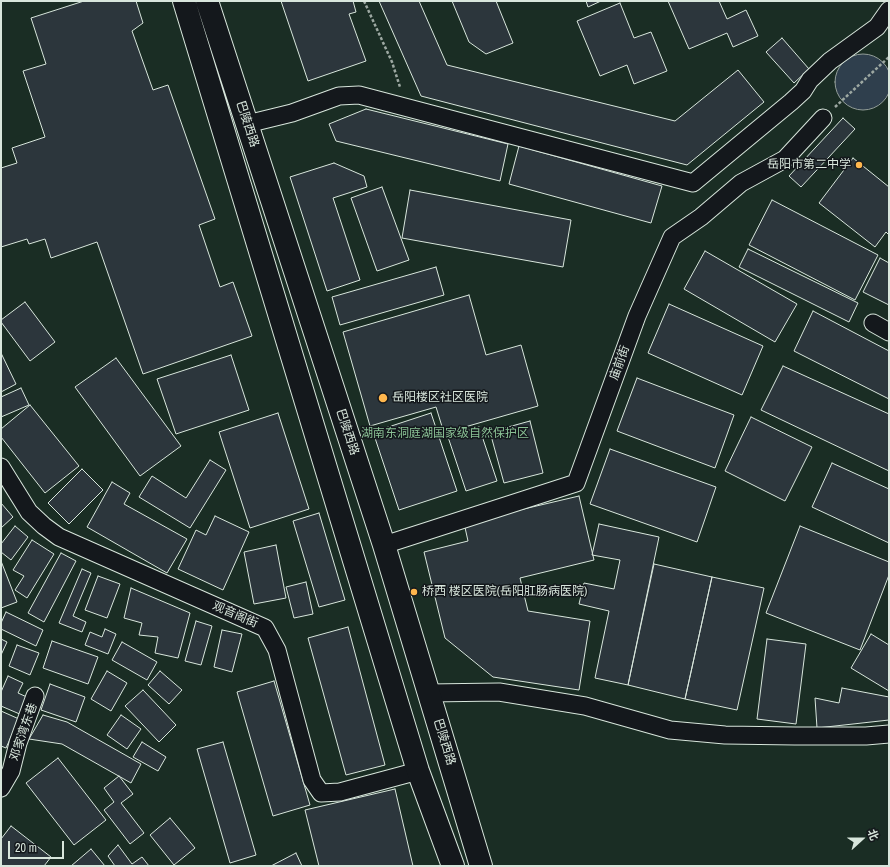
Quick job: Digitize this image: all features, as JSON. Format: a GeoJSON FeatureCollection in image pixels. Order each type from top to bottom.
{"type":"FeatureCollection","features":[{"type":"Feature","properties":{"kind":"main road","name":"巴陵西路"},"geometry":{"type":"LineString","coordinates":[[184,1],[418,771],[453,866]]}},
{"type":"Feature","properties":{"kind":"main road","name":"巴陵西路"},"geometry":{"type":"LineString","coordinates":[[207,1],[384,545],[481,866]]}},
{"type":"Feature","properties":{"kind":"street"},"geometry":{"type":"LineString","coordinates":[[247,124],[292,113],[339,96],[359,95],[693,183],[791,102],[803,91],[810,80],[836,56],[877,27],[889,10]]}},
{"type":"Feature","properties":{"kind":"street","name":"庙前街"},"geometry":{"type":"LineString","coordinates":[[384,545],[576,483],[637,316],[672,237],[701,217],[741,183],[785,159],[823,118]]}},
{"type":"Feature","properties":{"kind":"street"},"geometry":{"type":"LineString","coordinates":[[873,323],[889,332]]}},
{"type":"Feature","properties":{"kind":"street","name":"观音阁街"},"geometry":{"type":"LineString","coordinates":[[1,467],[29,512],[59,537],[265,628],[277,650],[312,780],[321,793],[340,792],[418,771]]}},
{"type":"Feature","properties":{"kind":"street"},"geometry":{"type":"LineString","coordinates":[[429,693],[500,692],[584,706],[670,730],[725,734],[795,736],[866,736],[889,734]]}},
{"type":"Feature","properties":{"kind":"street","name":"邓家湾东巷"},"geometry":{"type":"LineString","coordinates":[[1,788],[11,771],[18,743],[35,696]]}},
{"type":"Feature","properties":{"kind":"path"},"geometry":{"type":"LineString","coordinates":[[364,1],[392,62],[408,108]]}},
{"type":"Feature","properties":{"kind":"path"},"geometry":{"type":"LineString","coordinates":[[823,118],[889,57]]}},
{"type":"Feature","properties":{"kind":"green space","name":"湖南东洞庭湖国家级自然保护区"},"geometry":{"type":"Polygon","coordinates":[[[1,1],[889,1],[889,866],[1,866],[1,1]]]}},
{"type":"Feature","properties":{"kind":"water"},"geometry":{"type":"Polygon","coordinates":[[[857,54],[869,54],[879,58],[887,66],[891,76],[891,88],[887,98],[879,106],[869,110],[857,110],[847,106],[839,98],[835,88],[835,76],[839,66],[847,58],[857,54]]]}},
{"type":"Feature","properties":{"kind":"building"},"geometry":{"type":"Polygon","coordinates":[[[84,1],[136,1],[143,23],[132,31],[153,90],[168,85],[215,219],[199,225],[220,287],[233,282],[252,336],[143,374],[97,242],[51,258],[45,239],[29,244],[27,239],[1,247],[1,168],[17,163],[12,148],[45,137],[23,71],[46,64],[31,18],[84,1]]]}},
{"type":"Feature","properties":{"kind":"building"},"geometry":{"type":"Polygon","coordinates":[[[281,1],[353,1],[356,12],[349,14],[366,61],[308,81],[281,1]]]}},
{"type":"Feature","properties":{"kind":"building"},"geometry":{"type":"Polygon","coordinates":[[[379,1],[419,1],[447,65],[675,121],[738,70],[764,102],[687,165],[421,96],[379,1]]]}},
{"type":"Feature","properties":{"kind":"building"},"geometry":{"type":"Polygon","coordinates":[[[452,1],[496,1],[513,43],[486,54],[469,42],[452,1]]]}},
{"type":"Feature","properties":{"kind":"building"},"geometry":{"type":"Polygon","coordinates":[[[586,1],[601,1],[588,7],[586,1]]]}},
{"type":"Feature","properties":{"kind":"building"},"geometry":{"type":"Polygon","coordinates":[[[668,1],[719,1],[727,19],[746,10],[758,36],[733,47],[727,33],[689,49],[668,1]]]}},
{"type":"Feature","properties":{"kind":"building"},"geometry":{"type":"Polygon","coordinates":[[[620,3],[634,38],[651,32],[667,71],[634,84],[627,65],[600,76],[577,21],[620,3]]]}},
{"type":"Feature","properties":{"kind":"building"},"geometry":{"type":"Polygon","coordinates":[[[782,38],[809,69],[794,83],[766,52],[782,38]]]}},
{"type":"Feature","properties":{"kind":"building"},"geometry":{"type":"Polygon","coordinates":[[[366,109],[508,144],[500,181],[336,141],[329,124],[366,109]]]}},
{"type":"Feature","properties":{"kind":"building"},"geometry":{"type":"Polygon","coordinates":[[[843,118],[855,129],[801,187],[789,176],[843,118]]]}},
{"type":"Feature","properties":{"kind":"building"},"geometry":{"type":"Polygon","coordinates":[[[519,146],[662,186],[651,223],[509,184],[519,146]]]}},
{"type":"Feature","properties":{"kind":"building"},"geometry":{"type":"Polygon","coordinates":[[[853,158],[889,187],[889,235],[886,232],[875,247],[819,203],[853,158]]]}},
{"type":"Feature","properties":{"kind":"building"},"geometry":{"type":"Polygon","coordinates":[[[334,163],[364,176],[367,187],[333,198],[360,280],[327,291],[290,177],[334,163]]]}},
{"type":"Feature","properties":{"kind":"building"},"geometry":{"type":"Polygon","coordinates":[[[382,187],[409,260],[377,271],[351,198],[382,187]]]}},
{"type":"Feature","properties":{"kind":"building"},"geometry":{"type":"Polygon","coordinates":[[[410,190],[571,220],[563,267],[402,238],[410,190]]]}},
{"type":"Feature","properties":{"kind":"building"},"geometry":{"type":"Polygon","coordinates":[[[772,200],[878,255],[855,300],[749,245],[772,200]]]}},
{"type":"Feature","properties":{"kind":"building"},"geometry":{"type":"Polygon","coordinates":[[[748,249],[858,303],[849,322],[739,267],[748,249]]]}},
{"type":"Feature","properties":{"kind":"building"},"geometry":{"type":"Polygon","coordinates":[[[705,251],[797,304],[775,342],[684,289],[705,251]]]}},
{"type":"Feature","properties":{"kind":"building"},"geometry":{"type":"Polygon","coordinates":[[[880,258],[889,263],[889,305],[863,292],[880,258]]]}},
{"type":"Feature","properties":{"kind":"building"},"geometry":{"type":"Polygon","coordinates":[[[436,267],[444,295],[340,325],[332,297],[436,267]]]}},
{"type":"Feature","properties":{"kind":"building"},"geometry":{"type":"Polygon","coordinates":[[[469,295],[486,355],[521,345],[538,406],[444,433],[436,407],[370,426],[343,332],[469,295]]]}},
{"type":"Feature","properties":{"kind":"building"},"geometry":{"type":"Polygon","coordinates":[[[25,302],[55,342],[30,361],[1,322],[1,320],[25,302]]]}},
{"type":"Feature","properties":{"kind":"building"},"geometry":{"type":"Polygon","coordinates":[[[669,304],[763,346],[742,395],[648,353],[669,304]]]}},
{"type":"Feature","properties":{"kind":"building"},"geometry":{"type":"Polygon","coordinates":[[[813,311],[889,351],[889,399],[794,351],[813,311]]]}},
{"type":"Feature","properties":{"kind":"building"},"geometry":{"type":"Polygon","coordinates":[[[1,353],[16,384],[1,392],[1,353]]]}},
{"type":"Feature","properties":{"kind":"building"},"geometry":{"type":"Polygon","coordinates":[[[231,355],[249,410],[176,434],[157,379],[231,355]]]}},
{"type":"Feature","properties":{"kind":"building"},"geometry":{"type":"Polygon","coordinates":[[[116,358],[181,446],[140,476],[75,387],[116,358]]]}},
{"type":"Feature","properties":{"kind":"building"},"geometry":{"type":"Polygon","coordinates":[[[783,366],[889,414],[889,471],[761,410],[783,366]]]}},
{"type":"Feature","properties":{"kind":"building"},"geometry":{"type":"Polygon","coordinates":[[[637,378],[734,415],[715,468],[617,431],[637,378]]]}},
{"type":"Feature","properties":{"kind":"building"},"geometry":{"type":"Polygon","coordinates":[[[21,388],[29,405],[1,417],[1,397],[21,388]]]}},
{"type":"Feature","properties":{"kind":"building"},"geometry":{"type":"Polygon","coordinates":[[[30,405],[79,466],[45,493],[1,437],[1,429],[30,405]]]}},
{"type":"Feature","properties":{"kind":"building"},"geometry":{"type":"Polygon","coordinates":[[[278,413],[309,509],[250,528],[219,432],[278,413]]]}},
{"type":"Feature","properties":{"kind":"building"},"geometry":{"type":"Polygon","coordinates":[[[431,413],[457,491],[399,510],[373,432],[431,413]]]}},
{"type":"Feature","properties":{"kind":"building"},"geometry":{"type":"Polygon","coordinates":[[[751,417],[812,447],[785,501],[725,471],[751,417]]]}},
{"type":"Feature","properties":{"kind":"building"},"geometry":{"type":"Polygon","coordinates":[[[530,421],[543,473],[504,483],[490,432],[530,421]]]}},
{"type":"Feature","properties":{"kind":"building"},"geometry":{"type":"Polygon","coordinates":[[[479,427],[497,481],[466,491],[448,437],[479,427]]]}},
{"type":"Feature","properties":{"kind":"building"},"geometry":{"type":"Polygon","coordinates":[[[610,449],[716,487],[697,542],[590,504],[610,449]]]}},
{"type":"Feature","properties":{"kind":"building"},"geometry":{"type":"Polygon","coordinates":[[[210,460],[226,470],[190,528],[139,497],[152,476],[186,498],[210,460]]]}},
{"type":"Feature","properties":{"kind":"building"},"geometry":{"type":"Polygon","coordinates":[[[832,463],[889,489],[889,543],[812,507],[832,463]]]}},
{"type":"Feature","properties":{"kind":"building"},"geometry":{"type":"Polygon","coordinates":[[[82,469],[103,490],[69,524],[48,503],[82,469]]]}},
{"type":"Feature","properties":{"kind":"building"},"geometry":{"type":"Polygon","coordinates":[[[112,482],[130,493],[124,504],[187,539],[167,573],[87,527],[112,482]]]}},
{"type":"Feature","properties":{"kind":"building"},"geometry":{"type":"Polygon","coordinates":[[[579,496],[594,560],[520,578],[528,611],[590,621],[579,690],[493,677],[445,638],[424,552],[468,541],[464,523],[579,496]]]}},
{"type":"Feature","properties":{"kind":"building"},"geometry":{"type":"Polygon","coordinates":[[[1,503],[13,517],[1,528],[1,503]]]}},
{"type":"Feature","properties":{"kind":"building"},"geometry":{"type":"Polygon","coordinates":[[[319,513],[345,600],[319,607],[293,521],[319,513]]]}},
{"type":"Feature","properties":{"kind":"building"},"geometry":{"type":"Polygon","coordinates":[[[215,516],[249,532],[223,590],[178,569],[196,530],[206,535],[215,516]]]}},
{"type":"Feature","properties":{"kind":"building"},"geometry":{"type":"Polygon","coordinates":[[[599,524],[659,537],[628,685],[595,678],[609,611],[579,604],[584,583],[614,589],[620,560],[592,555],[599,524]]]}},
{"type":"Feature","properties":{"kind":"building"},"geometry":{"type":"Polygon","coordinates":[[[15,526],[28,537],[11,560],[1,552],[1,544],[15,526]]]}},
{"type":"Feature","properties":{"kind":"building"},"geometry":{"type":"Polygon","coordinates":[[[800,526],[889,562],[889,575],[860,650],[766,613],[800,526]]]}},
{"type":"Feature","properties":{"kind":"building"},"geometry":{"type":"Polygon","coordinates":[[[32,540],[54,554],[27,598],[15,590],[24,576],[13,570],[32,540]]]}},
{"type":"Feature","properties":{"kind":"building"},"geometry":{"type":"Polygon","coordinates":[[[276,545],[286,598],[254,604],[244,552],[276,545]]]}},
{"type":"Feature","properties":{"kind":"building"},"geometry":{"type":"Polygon","coordinates":[[[61,553],[76,561],[44,622],[28,613],[61,553]]]}},
{"type":"Feature","properties":{"kind":"building"},"geometry":{"type":"Polygon","coordinates":[[[1,561],[17,602],[1,608],[1,561]]]}},
{"type":"Feature","properties":{"kind":"building"},"geometry":{"type":"Polygon","coordinates":[[[654,564],[712,577],[685,699],[628,685],[654,564]]]}},
{"type":"Feature","properties":{"kind":"building"},"geometry":{"type":"Polygon","coordinates":[[[82,569],[91,573],[73,616],[86,622],[82,632],[59,623],[82,569]]]}},
{"type":"Feature","properties":{"kind":"building"},"geometry":{"type":"Polygon","coordinates":[[[98,576],[120,584],[107,618],[85,610],[98,576]]]}},
{"type":"Feature","properties":{"kind":"building"},"geometry":{"type":"Polygon","coordinates":[[[712,577],[764,588],[737,710],[685,699],[712,577]]]}},
{"type":"Feature","properties":{"kind":"building"},"geometry":{"type":"Polygon","coordinates":[[[306,582],[313,614],[294,618],[286,587],[306,582]]]}},
{"type":"Feature","properties":{"kind":"building"},"geometry":{"type":"Polygon","coordinates":[[[131,588],[190,613],[178,658],[155,653],[158,637],[139,635],[142,623],[124,618],[131,588]]]}},
{"type":"Feature","properties":{"kind":"building"},"geometry":{"type":"Polygon","coordinates":[[[6,612],[43,630],[36,646],[1,629],[1,623],[6,612]]]}},
{"type":"Feature","properties":{"kind":"building"},"geometry":{"type":"Polygon","coordinates":[[[196,621],[212,626],[201,665],[185,661],[196,621]]]}},
{"type":"Feature","properties":{"kind":"building"},"geometry":{"type":"Polygon","coordinates":[[[348,627],[385,765],[346,775],[308,638],[348,627]]]}},
{"type":"Feature","properties":{"kind":"building"},"geometry":{"type":"Polygon","coordinates":[[[105,629],[116,634],[108,654],[85,645],[90,632],[102,637],[105,629]]]}},
{"type":"Feature","properties":{"kind":"building"},"geometry":{"type":"Polygon","coordinates":[[[222,630],[242,634],[232,672],[214,667],[222,630]]]}},
{"type":"Feature","properties":{"kind":"building"},"geometry":{"type":"Polygon","coordinates":[[[871,634],[889,645],[889,691],[851,668],[871,634]]]}},
{"type":"Feature","properties":{"kind":"building"},"geometry":{"type":"Polygon","coordinates":[[[1,639],[7,642],[1,655],[1,639]]]}},
{"type":"Feature","properties":{"kind":"building"},"geometry":{"type":"Polygon","coordinates":[[[767,639],[806,644],[796,724],[757,719],[767,639]]]}},
{"type":"Feature","properties":{"kind":"building"},"geometry":{"type":"Polygon","coordinates":[[[52,641],[98,657],[88,684],[43,668],[52,641]]]}},
{"type":"Feature","properties":{"kind":"building"},"geometry":{"type":"Polygon","coordinates":[[[122,642],[157,662],[147,680],[112,660],[122,642]]]}},
{"type":"Feature","properties":{"kind":"building"},"geometry":{"type":"Polygon","coordinates":[[[17,645],[39,653],[30,675],[9,666],[17,645]]]}},
{"type":"Feature","properties":{"kind":"building"},"geometry":{"type":"Polygon","coordinates":[[[107,671],[127,683],[111,711],[91,699],[107,671]]]}},
{"type":"Feature","properties":{"kind":"building"},"geometry":{"type":"Polygon","coordinates":[[[160,671],[182,690],[169,704],[148,685],[160,671]]]}},
{"type":"Feature","properties":{"kind":"building"},"geometry":{"type":"Polygon","coordinates":[[[8,676],[23,683],[18,693],[29,698],[22,715],[1,706],[1,692],[8,676]]]}},
{"type":"Feature","properties":{"kind":"building"},"geometry":{"type":"Polygon","coordinates":[[[274,681],[310,805],[273,816],[237,692],[274,681]]]}},
{"type":"Feature","properties":{"kind":"building"},"geometry":{"type":"Polygon","coordinates":[[[50,684],[85,697],[76,722],[41,710],[50,684]]]}},
{"type":"Feature","properties":{"kind":"building"},"geometry":{"type":"Polygon","coordinates":[[[842,688],[889,697],[889,720],[817,728],[815,698],[839,703],[842,688]]]}},
{"type":"Feature","properties":{"kind":"building"},"geometry":{"type":"Polygon","coordinates":[[[143,690],[176,725],[159,742],[125,706],[143,690]]]}},
{"type":"Feature","properties":{"kind":"building"},"geometry":{"type":"Polygon","coordinates":[[[1,711],[19,719],[6,748],[1,746],[1,711]]]}},
{"type":"Feature","properties":{"kind":"building"},"geometry":{"type":"Polygon","coordinates":[[[43,715],[67,722],[141,764],[131,783],[62,744],[29,739],[43,715]]]}},
{"type":"Feature","properties":{"kind":"building"},"geometry":{"type":"Polygon","coordinates":[[[121,715],[141,729],[127,749],[107,735],[121,715]]]}},
{"type":"Feature","properties":{"kind":"building"},"geometry":{"type":"Polygon","coordinates":[[[142,742],[166,757],[158,771],[133,757],[142,742]]]}},
{"type":"Feature","properties":{"kind":"building"},"geometry":{"type":"Polygon","coordinates":[[[223,742],[256,855],[230,863],[197,749],[223,742]]]}},
{"type":"Feature","properties":{"kind":"building"},"geometry":{"type":"Polygon","coordinates":[[[58,758],[106,820],[74,845],[26,783],[58,758]]]}},
{"type":"Feature","properties":{"kind":"building"},"geometry":{"type":"Polygon","coordinates":[[[119,776],[133,794],[121,803],[144,833],[130,844],[104,810],[114,802],[104,788],[119,776]]]}},
{"type":"Feature","properties":{"kind":"building"},"geometry":{"type":"Polygon","coordinates":[[[395,789],[413,866],[319,866],[305,810],[395,789]]]}},
{"type":"Feature","properties":{"kind":"building"},"geometry":{"type":"Polygon","coordinates":[[[170,818],[195,848],[174,865],[150,835],[170,818]]]}},
{"type":"Feature","properties":{"kind":"building"},"geometry":{"type":"Polygon","coordinates":[[[11,826],[51,857],[44,866],[1,866],[1,839],[11,826]]]}},
{"type":"Feature","properties":{"kind":"building"},"geometry":{"type":"Polygon","coordinates":[[[118,845],[132,864],[142,857],[149,866],[115,866],[108,856],[118,845]]]}},
{"type":"Feature","properties":{"kind":"building"},"geometry":{"type":"Polygon","coordinates":[[[91,849],[105,866],[71,866],[91,849]]]}},
{"type":"Feature","properties":{"kind":"building"},"geometry":{"type":"Polygon","coordinates":[[[296,853],[302,866],[271,866],[296,853]]]}},
{"type":"Feature","properties":{"kind":"place","name":"岳阳市第二中学"},"geometry":{"type":"Point","coordinates":[859,165]}},
{"type":"Feature","properties":{"kind":"place","name":"岳阳楼区社区医院"},"geometry":{"type":"Point","coordinates":[383,398]}},
{"type":"Feature","properties":{"kind":"place","name":"桥西 楼区医院(岳阳肛肠病医院)"},"geometry":{"type":"Point","coordinates":[414,592]}}]}
